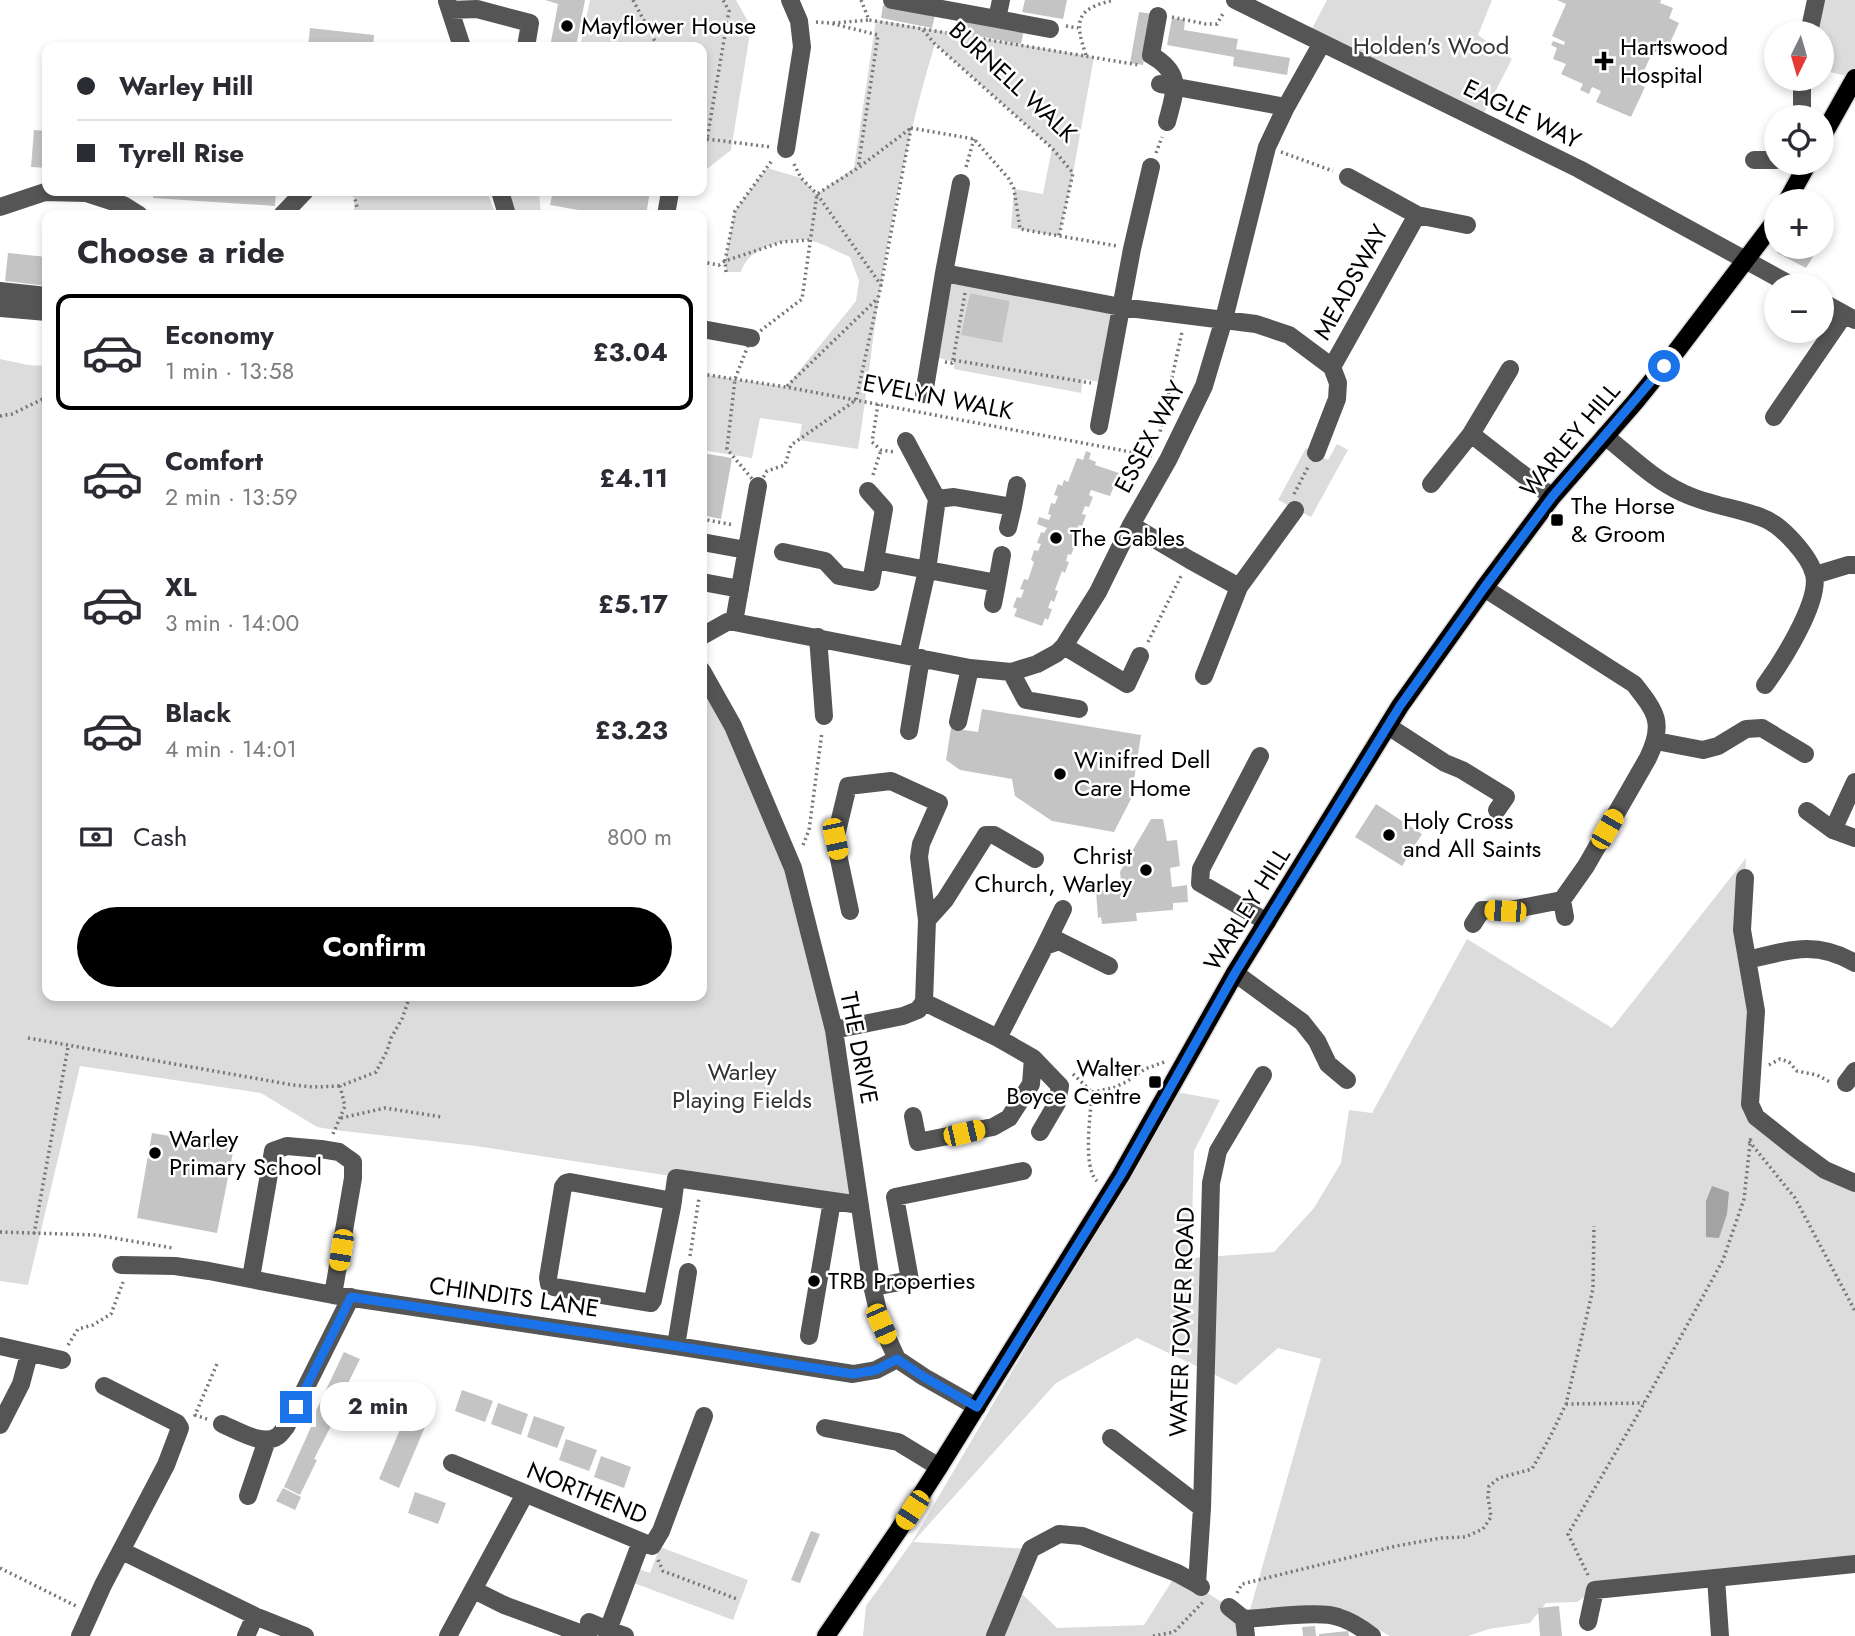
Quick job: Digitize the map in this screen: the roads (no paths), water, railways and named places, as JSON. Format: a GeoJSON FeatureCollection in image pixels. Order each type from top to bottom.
{"type":"FeatureCollection","features":[{"type":"Feature","properties":{"kind":"main road"},"geometry":{"type":"LineString","coordinates":[[1834,116],[1855,78]]}},
{"type":"Feature","properties":{"kind":"main road"},"geometry":{"type":"LineString","coordinates":[[1794,189],[1801,175]]}},
{"type":"Feature","properties":{"kind":"main road","name":"WARLEY HILL"},"geometry":{"type":"LineString","coordinates":[[826,1636],[939,1467],[1110,1192],[1235,973],[1400,706],[1552,497],[1678,349],[1764,236]]}},
{"type":"Feature","properties":{"kind":"main road","name":"WARLEY HILL"},"geometry":{"type":"LineString","coordinates":[[834,1636],[840,1618]]}},
{"type":"Feature","properties":{"kind":"street"},"geometry":{"type":"LineString","coordinates":[[783,148],[802,47],[799,21],[790,0]]}},
{"type":"Feature","properties":{"kind":"street"},"geometry":{"type":"LineString","coordinates":[[997,19],[1001,0]]}},
{"type":"Feature","properties":{"kind":"street"},"geometry":{"type":"LineString","coordinates":[[1812,21],[1816,0]]}},
{"type":"Feature","properties":{"kind":"street"},"geometry":{"type":"LineString","coordinates":[[902,1],[954,5],[997,19],[1050,29]]}},
{"type":"Feature","properties":{"kind":"street","name":"EAGLE WAY"},"geometry":{"type":"LineString","coordinates":[[1232,3],[1322,43],[1579,169],[1769,273]]}},
{"type":"Feature","properties":{"kind":"street"},"geometry":{"type":"LineString","coordinates":[[460,42],[449,5],[477,9],[530,23],[527,42]]}},
{"type":"Feature","properties":{"kind":"street"},"geometry":{"type":"LineString","coordinates":[[1158,16],[1151,55],[1164,62],[1169,80],[1167,122]]}},
{"type":"Feature","properties":{"kind":"street","name":"ESSEX WAY"},"geometry":{"type":"LineString","coordinates":[[734,622],[970,668],[1011,672],[1037,664],[1057,653],[1098,592],[1161,458],[1204,386],[1224,319],[1267,147],[1322,43]]}},
{"type":"Feature","properties":{"kind":"street"},"geometry":{"type":"LineString","coordinates":[[1169,80],[1286,107]]}},
{"type":"Feature","properties":{"kind":"street"},"geometry":{"type":"LineString","coordinates":[[1754,160],[1764,160]]}},
{"type":"Feature","properties":{"kind":"street"},"geometry":{"type":"LineString","coordinates":[[1099,426],[1132,249],[1151,167]]}},
{"type":"Feature","properties":{"kind":"street"},"geometry":{"type":"LineString","coordinates":[[1797,183],[1798,175]]}},
{"type":"Feature","properties":{"kind":"street","name":"MEADSWAY"},"geometry":{"type":"LineString","coordinates":[[1332,367],[1416,215],[1348,177]]}},
{"type":"Feature","properties":{"kind":"street"},"geometry":{"type":"LineString","coordinates":[[924,394],[961,183]]}},
{"type":"Feature","properties":{"kind":"street"},"geometry":{"type":"LineString","coordinates":[[0,207],[42,193]]}},
{"type":"Feature","properties":{"kind":"street"},"geometry":{"type":"LineString","coordinates":[[95,196],[131,210]]}},
{"type":"Feature","properties":{"kind":"street"},"geometry":{"type":"LineString","coordinates":[[287,210],[300,196]]}},
{"type":"Feature","properties":{"kind":"street"},"geometry":{"type":"LineString","coordinates":[[1416,215],[1467,225]]}},
{"type":"Feature","properties":{"kind":"street","name":"MEADSWAY"},"geometry":{"type":"LineString","coordinates":[[944,273],[1121,307],[1256,324],[1289,335],[1332,367],[1338,383],[1337,399],[1316,453]]}},
{"type":"Feature","properties":{"kind":"street"},"geometry":{"type":"LineString","coordinates":[[0,291],[42,295]]}},
{"type":"Feature","properties":{"kind":"street"},"geometry":{"type":"LineString","coordinates":[[0,308],[42,312]]}},
{"type":"Feature","properties":{"kind":"street"},"geometry":{"type":"LineString","coordinates":[[1774,417],[1850,317],[1834,308]]}},
{"type":"Feature","properties":{"kind":"street"},"geometry":{"type":"LineString","coordinates":[[707,330],[751,338]]}},
{"type":"Feature","properties":{"kind":"street"},"geometry":{"type":"LineString","coordinates":[[1431,484],[1471,434],[1510,369]]}},
{"type":"Feature","properties":{"kind":"street"},"geometry":{"type":"LineString","coordinates":[[1471,434],[1552,497]]}},
{"type":"Feature","properties":{"kind":"street"},"geometry":{"type":"LineString","coordinates":[[1605,436],[1664,484],[1704,502],[1756,515],[1779,526],[1803,552],[1815,575],[1812,598],[1793,642],[1765,685]]}},
{"type":"Feature","properties":{"kind":"street"},"geometry":{"type":"LineString","coordinates":[[909,731],[915,657],[937,499],[910,448]]}},
{"type":"Feature","properties":{"kind":"street"},"geometry":{"type":"LineString","coordinates":[[1008,528],[1017,485]]}},
{"type":"Feature","properties":{"kind":"street"},"geometry":{"type":"LineString","coordinates":[[707,633],[727,622],[734,622],[758,486]]}},
{"type":"Feature","properties":{"kind":"street"},"geometry":{"type":"LineString","coordinates":[[783,552],[825,561],[839,576],[871,582],[884,509],[868,491]]}},
{"type":"Feature","properties":{"kind":"street"},"geometry":{"type":"LineString","coordinates":[[937,499],[954,497],[1013,507]]}},
{"type":"Feature","properties":{"kind":"street"},"geometry":{"type":"LineString","coordinates":[[1204,676],[1239,587],[1295,510]]}},
{"type":"Feature","properties":{"kind":"street"},"geometry":{"type":"LineString","coordinates":[[1131,524],[1239,587]]}},
{"type":"Feature","properties":{"kind":"street"},"geometry":{"type":"LineString","coordinates":[[707,543],[746,550]]}},
{"type":"Feature","properties":{"kind":"street"},"geometry":{"type":"LineString","coordinates":[[993,604],[1002,555]]}},
{"type":"Feature","properties":{"kind":"street"},"geometry":{"type":"LineString","coordinates":[[875,560],[997,583]]}},
{"type":"Feature","properties":{"kind":"street"},"geometry":{"type":"LineString","coordinates":[[1815,575],[1855,565]]}},
{"type":"Feature","properties":{"kind":"street"},"geometry":{"type":"LineString","coordinates":[[707,583],[740,589]]}},
{"type":"Feature","properties":{"kind":"street"},"geometry":{"type":"LineString","coordinates":[[1473,924],[1482,910],[1563,908],[1648,758],[1658,730],[1655,717],[1634,684],[1484,588]]}},
{"type":"Feature","properties":{"kind":"street"},"geometry":{"type":"LineString","coordinates":[[818,638],[824,716]]}},
{"type":"Feature","properties":{"kind":"street"},"geometry":{"type":"LineString","coordinates":[[1064,646],[1127,684],[1140,656]]}},
{"type":"Feature","properties":{"kind":"street"},"geometry":{"type":"LineString","coordinates":[[958,722],[970,668]]}},
{"type":"Feature","properties":{"kind":"street"},"geometry":{"type":"LineString","coordinates":[[1011,672],[1026,701],[1079,709]]}},
{"type":"Feature","properties":{"kind":"street","name":"THE DRIVE"},"geometry":{"type":"LineString","coordinates":[[707,680],[733,726],[793,868],[834,1030],[881,1324],[897,1359]]}},
{"type":"Feature","properties":{"kind":"street"},"geometry":{"type":"LineString","coordinates":[[1388,726],[1445,763],[1462,770],[1506,797],[1497,810]]}},
{"type":"Feature","properties":{"kind":"street"},"geometry":{"type":"LineString","coordinates":[[1656,741],[1710,749],[1745,729],[1762,728],[1805,754]]}},
{"type":"Feature","properties":{"kind":"street"},"geometry":{"type":"LineString","coordinates":[[1259,756],[1201,869],[1200,883],[1267,922]]}},
{"type":"Feature","properties":{"kind":"street"},"geometry":{"type":"LineString","coordinates":[[834,1030],[903,1016],[918,1010],[924,1002],[927,920],[919,857],[920,844],[939,803],[891,781],[848,786],[835,839],[850,911]]}},
{"type":"Feature","properties":{"kind":"street"},"geometry":{"type":"LineString","coordinates":[[1833,830],[1855,782]]}},
{"type":"Feature","properties":{"kind":"street"},"geometry":{"type":"LineString","coordinates":[[1807,811],[1833,830],[1855,838]]}},
{"type":"Feature","properties":{"kind":"street"},"geometry":{"type":"LineString","coordinates":[[927,920],[946,900],[986,835],[994,835],[1035,859]]}},
{"type":"Feature","properties":{"kind":"street"},"geometry":{"type":"LineString","coordinates":[[1745,878],[1742,930],[1756,1011],[1751,1104],[1756,1117],[1825,1170],[1855,1183]]}},
{"type":"Feature","properties":{"kind":"street"},"geometry":{"type":"LineString","coordinates":[[998,1038],[1063,909]]}},
{"type":"Feature","properties":{"kind":"street"},"geometry":{"type":"LineString","coordinates":[[1045,946],[1059,941],[1109,966]]}},
{"type":"Feature","properties":{"kind":"street"},"geometry":{"type":"LineString","coordinates":[[1748,960],[1809,948],[1830,951],[1855,963]]}},
{"type":"Feature","properties":{"kind":"street"},"geometry":{"type":"LineString","coordinates":[[1235,973],[1302,1022],[1317,1041],[1328,1064],[1347,1080]]}},
{"type":"Feature","properties":{"kind":"street"},"geometry":{"type":"LineString","coordinates":[[924,1002],[1033,1058],[1060,1086],[1057,1103],[1040,1132]]}},
{"type":"Feature","properties":{"kind":"street"},"geometry":{"type":"LineString","coordinates":[[913,1116],[918,1142],[993,1126],[1009,1118],[1031,1084],[1033,1058]]}},
{"type":"Feature","properties":{"kind":"street","name":"WATER TOWER ROAD"},"geometry":{"type":"LineString","coordinates":[[995,1636],[1031,1549],[1059,1534],[1082,1536],[1177,1573],[1201,1590],[1211,1183],[1218,1152],[1264,1075]]}},
{"type":"Feature","properties":{"kind":"street"},"geometry":{"type":"LineString","coordinates":[[222,1424],[267,1440],[277,1437],[286,1427],[342,1296],[353,1162],[339,1152],[314,1148],[287,1146],[273,1151],[251,1278]]}},
{"type":"Feature","properties":{"kind":"street"},"geometry":{"type":"LineString","coordinates":[[874,1287],[910,1280],[895,1197],[1023,1171]]}},
{"type":"Feature","properties":{"kind":"street"},"geometry":{"type":"LineString","coordinates":[[673,1201],[566,1183],[563,1187],[549,1284],[563,1289],[651,1303],[673,1201],[676,1178],[860,1205]]}},
{"type":"Feature","properties":{"kind":"street"},"geometry":{"type":"LineString","coordinates":[[809,1336],[832,1201]]}},
{"type":"Feature","properties":{"kind":"street","name":"CHINDITS LANE"},"geometry":{"type":"LineString","coordinates":[[121,1265],[175,1266],[209,1271],[342,1296],[853,1374],[876,1370],[897,1359]]}},
{"type":"Feature","properties":{"kind":"street"},"geometry":{"type":"LineString","coordinates":[[676,1346],[688,1272]]}},
{"type":"Feature","properties":{"kind":"street"},"geometry":{"type":"LineString","coordinates":[[0,1346],[62,1360]]}},
{"type":"Feature","properties":{"kind":"street"},"geometry":{"type":"LineString","coordinates":[[0,1425],[20,1384],[29,1354]]}},
{"type":"Feature","properties":{"kind":"street"},"geometry":{"type":"LineString","coordinates":[[897,1359],[977,1407]]}},
{"type":"Feature","properties":{"kind":"street"},"geometry":{"type":"LineString","coordinates":[[80,1636],[166,1465],[180,1428],[177,1423],[104,1386]]}},
{"type":"Feature","properties":{"kind":"street","name":"NORTHEND"},"geometry":{"type":"LineString","coordinates":[[452,1463],[647,1544],[661,1531],[704,1416]]}},
{"type":"Feature","properties":{"kind":"street"},"geometry":{"type":"LineString","coordinates":[[825,1428],[898,1442],[939,1467]]}},
{"type":"Feature","properties":{"kind":"street"},"geometry":{"type":"LineString","coordinates":[[1111,1438],[1202,1508]]}},
{"type":"Feature","properties":{"kind":"street"},"geometry":{"type":"LineString","coordinates":[[248,1496],[267,1440]]}},
{"type":"Feature","properties":{"kind":"street"},"geometry":{"type":"LineString","coordinates":[[448,1636],[525,1494]]}},
{"type":"Feature","properties":{"kind":"street"},"geometry":{"type":"LineString","coordinates":[[608,1629],[647,1544]]}},
{"type":"Feature","properties":{"kind":"street"},"geometry":{"type":"LineString","coordinates":[[122,1551],[305,1636]]}},
{"type":"Feature","properties":{"kind":"street"},"geometry":{"type":"LineString","coordinates":[[1588,1622],[1595,1590],[1855,1564]]}},
{"type":"Feature","properties":{"kind":"street"},"geometry":{"type":"LineString","coordinates":[[1716,1578],[1720,1636]]}},
{"type":"Feature","properties":{"kind":"street"},"geometry":{"type":"LineString","coordinates":[[474,1590],[504,1605],[588,1629],[608,1629],[625,1636]]}},
{"type":"Feature","properties":{"kind":"street"},"geometry":{"type":"LineString","coordinates":[[1229,1607],[1245,1628],[1286,1617],[1336,1615],[1372,1636]]}},
{"type":"Feature","properties":{"kind":"street"},"geometry":{"type":"LineString","coordinates":[[246,1636],[255,1615]]}},
{"type":"Feature","properties":{"kind":"place","name":"Mayflower House"},"geometry":{"type":"Point","coordinates":[567,26]}},
{"type":"Feature","properties":{"kind":"place","name":"Hartswood Hospital"},"geometry":{"type":"Point","coordinates":[1604,61]}},
{"type":"Feature","properties":{"kind":"place","name":"The Horse & Groom"},"geometry":{"type":"Point","coordinates":[1557,520]}},
{"type":"Feature","properties":{"kind":"place","name":"The Gables"},"geometry":{"type":"Point","coordinates":[1056,538]}},
{"type":"Feature","properties":{"kind":"place","name":"Winifred Dell Care Home"},"geometry":{"type":"Point","coordinates":[1060,774]}},
{"type":"Feature","properties":{"kind":"place","name":"Holy Cross and All Saints"},"geometry":{"type":"Point","coordinates":[1389,835]}},
{"type":"Feature","properties":{"kind":"place","name":"Christ Church, Warley"},"geometry":{"type":"Point","coordinates":[1146,870]}},
{"type":"Feature","properties":{"kind":"place","name":"Walter Boyce Centre"},"geometry":{"type":"Point","coordinates":[1155,1082]}},
{"type":"Feature","properties":{"kind":"place","name":"Warley Primary School"},"geometry":{"type":"Point","coordinates":[155,1153]}},
{"type":"Feature","properties":{"kind":"place","name":"TRB Properties"},"geometry":{"type":"Point","coordinates":[814,1281]}},
{"type":"Feature","properties":{"kind":"park label","name":"Holden's Wood"},"geometry":{"type":"Point","coordinates":[1431,46]}},
{"type":"Feature","properties":{"kind":"park label","name":"Warley Playing Fields"},"geometry":{"type":"Point","coordinates":[742,1086]}}]}
